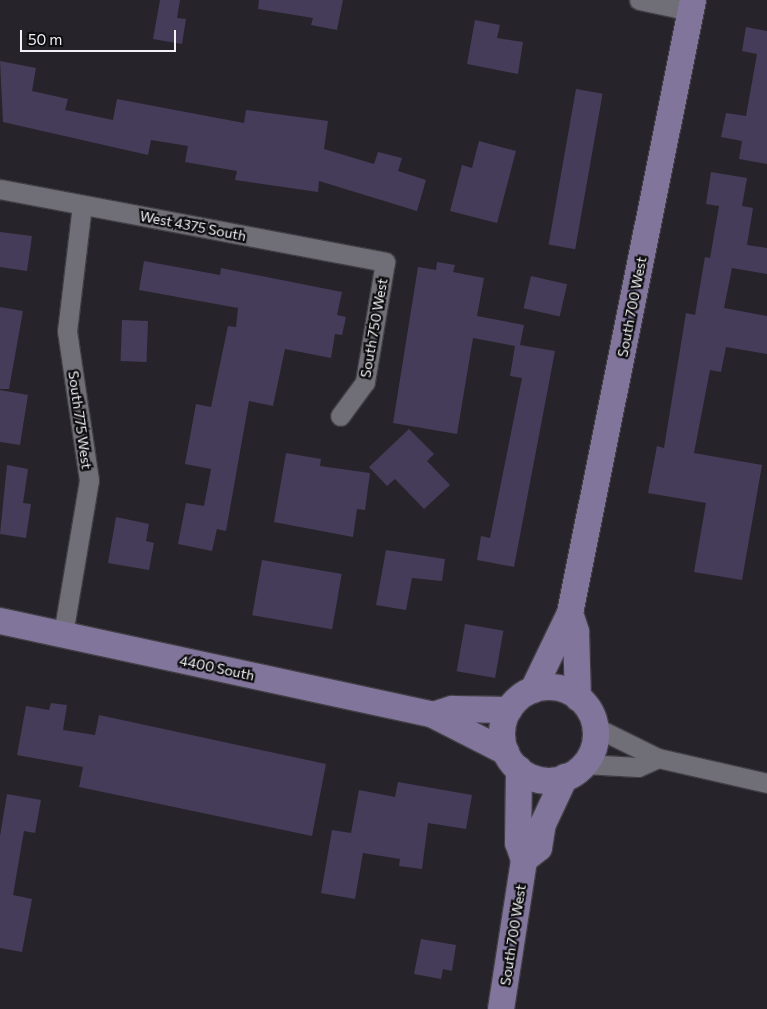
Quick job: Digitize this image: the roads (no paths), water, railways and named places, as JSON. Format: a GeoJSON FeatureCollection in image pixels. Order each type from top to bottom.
{"type":"FeatureCollection","features":[{"type":"Feature","properties":{"kind":"street"},"geometry":{"type":"LineString","coordinates":[[639,0],[692,6]]}},
{"type":"Feature","properties":{"kind":"street","name":"South 700 West"},"geometry":{"type":"LineString","coordinates":[[534,690],[570,613],[692,6]]}},
{"type":"Feature","properties":{"kind":"street","name":"West 4375 South"},"geometry":{"type":"LineString","coordinates":[[0,189],[385,262]]}},
{"type":"Feature","properties":{"kind":"street","name":"South 775 West"},"geometry":{"type":"LineString","coordinates":[[63,634],[89,480],[67,331],[82,205]]}},
{"type":"Feature","properties":{"kind":"street","name":"South 750 West"},"geometry":{"type":"LineString","coordinates":[[340,416],[365,382],[385,262]]}},
{"type":"Feature","properties":{"kind":"street","name":"South 700 West"},"geometry":{"type":"LineString","coordinates":[[570,613],[576,632],[578,698]]}},
{"type":"Feature","properties":{"kind":"street","name":"4400 South"},"geometry":{"type":"LineString","coordinates":[[0,621],[433,715]]}},
{"type":"Feature","properties":{"kind":"street"},"geometry":{"type":"LineString","coordinates":[[513,760],[500,735],[509,710],[524,693],[556,687],[578,698],[593,717],[595,728],[593,749],[575,770],[543,824],[538,848],[524,860]]}},
{"type":"Feature","properties":{"kind":"street"},"geometry":{"type":"LineString","coordinates":[[433,715],[452,709],[509,710]]}},
{"type":"Feature","properties":{"kind":"street"},"geometry":{"type":"LineString","coordinates":[[433,715],[513,760],[534,779],[548,781],[575,770],[638,767],[658,758]]}},
{"type":"Feature","properties":{"kind":"street"},"geometry":{"type":"LineString","coordinates":[[595,728],[658,758],[767,783]]}},
{"type":"Feature","properties":{"kind":"street","name":"South 700 West"},"geometry":{"type":"LineString","coordinates":[[502,1009],[524,860],[518,843],[513,760]]}}]}
